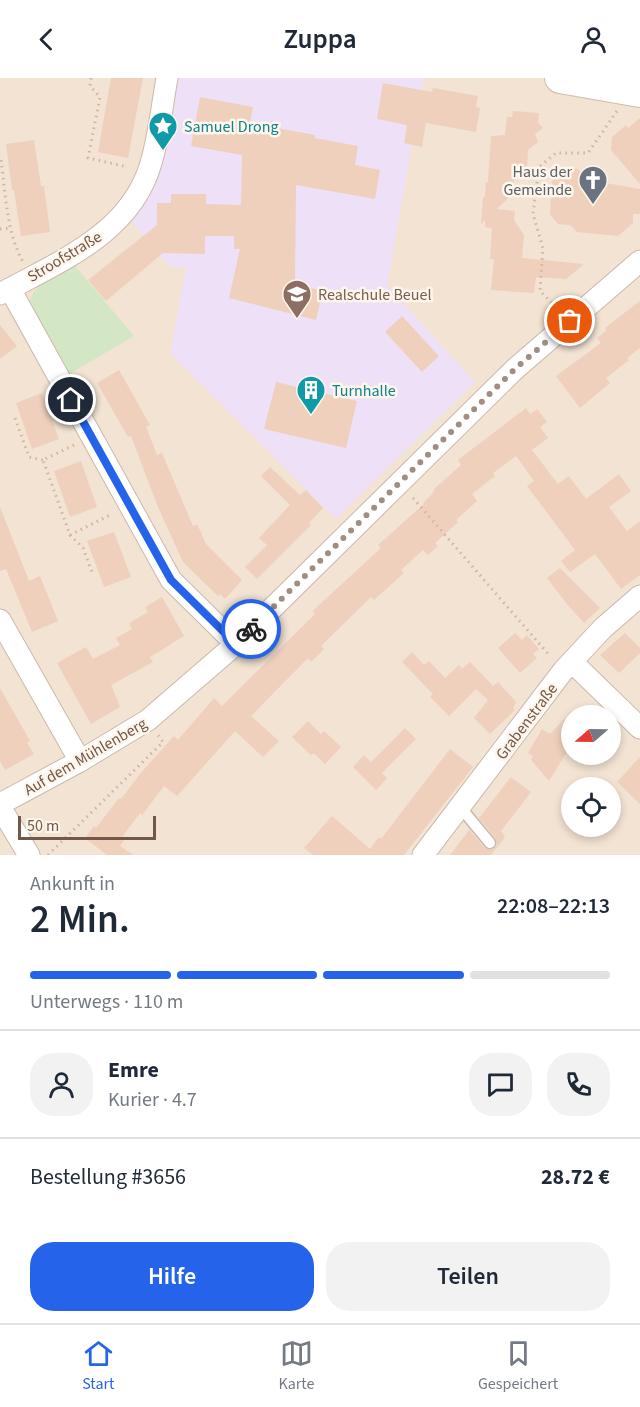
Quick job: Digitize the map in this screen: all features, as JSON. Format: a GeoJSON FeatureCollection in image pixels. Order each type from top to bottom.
{"type":"FeatureCollection","features":[{"type":"Feature","properties":{"kind":"street","name":"Stroofstraße"},"geometry":{"type":"LineString","coordinates":[[5,291],[97,240],[120,218],[138,194],[148,171],[167,78]]}},
{"type":"Feature","properties":{"kind":"street"},"geometry":{"type":"LineString","coordinates":[[561,78],[631,90]]}},
{"type":"Feature","properties":{"kind":"street","name":"Auf dem Mühlenberg"},"geometry":{"type":"LineString","coordinates":[[0,806],[147,720],[236,644],[515,369],[640,261]]}},
{"type":"Feature","properties":{"kind":"street"},"geometry":{"type":"LineString","coordinates":[[5,291],[92,437],[171,580],[236,644]]}},
{"type":"Feature","properties":{"kind":"street","name":"Grabenstraße"},"geometry":{"type":"LineString","coordinates":[[423,855],[568,666],[603,628],[640,596]]}},
{"type":"Feature","properties":{"kind":"street"},"geometry":{"type":"LineString","coordinates":[[0,620],[80,761]]}},
{"type":"Feature","properties":{"kind":"street"},"geometry":{"type":"LineString","coordinates":[[568,666],[640,728]]}},
{"type":"Feature","properties":{"kind":"street"},"geometry":{"type":"LineString","coordinates":[[0,806],[29,855]]}},
{"type":"Feature","properties":{"kind":"lane"},"geometry":{"type":"LineString","coordinates":[[461,807],[490,843]]}},
{"type":"Feature","properties":{"kind":"path"},"geometry":{"type":"LineString","coordinates":[[91,78],[90,86],[100,97],[88,158],[148,171]]}},
{"type":"Feature","properties":{"kind":"path"},"geometry":{"type":"LineString","coordinates":[[570,321],[540,291],[543,248],[534,214],[539,167],[556,153],[588,153],[631,90]]}},
{"type":"Feature","properties":{"kind":"path"},"geometry":{"type":"LineString","coordinates":[[1,160],[10,228],[16,250],[30,277]]}},
{"type":"Feature","properties":{"kind":"path"},"geometry":{"type":"LineString","coordinates":[[0,229],[10,228]]}},
{"type":"Feature","properties":{"kind":"path"},"geometry":{"type":"LineString","coordinates":[[15,418],[29,457],[43,460],[92,437]]}},
{"type":"Feature","properties":{"kind":"path"},"geometry":{"type":"LineString","coordinates":[[43,460],[70,534],[83,548],[93,575]]}},
{"type":"Feature","properties":{"kind":"path"},"geometry":{"type":"LineString","coordinates":[[399,482],[568,666]]}},
{"type":"Feature","properties":{"kind":"path"},"geometry":{"type":"LineString","coordinates":[[70,534],[130,506]]}},
{"type":"Feature","properties":{"kind":"path"},"geometry":{"type":"LineString","coordinates":[[48,855],[163,742],[147,720]]}},
{"type":"Feature","properties":{"kind":"shaded area"},"geometry":{"type":"Polygon","coordinates":[[[0,78],[640,78],[640,855],[0,855],[0,78]]]}},
{"type":"Feature","properties":{"kind":"shaded area","name":"Realschule Beuel"},"geometry":{"type":"Polygon","coordinates":[[[178,78],[424,78],[387,285],[475,382],[336,519],[170,354],[186,267],[170,267],[132,222],[151,194],[161,172],[178,78]]]}},
{"type":"Feature","properties":{"kind":"green space"},"geometry":{"type":"Polygon","coordinates":[[[75,266],[134,336],[66,376],[29,305],[31,297],[40,286],[75,266]]]}},
{"type":"Feature","properties":{"kind":"building"},"geometry":{"type":"Polygon","coordinates":[[[111,78],[143,78],[128,158],[98,152],[111,78]]]}},
{"type":"Feature","properties":{"kind":"building"},"geometry":{"type":"Polygon","coordinates":[[[383,83],[432,92],[433,88],[478,96],[476,107],[480,108],[476,132],[426,123],[422,147],[404,143],[407,125],[377,119],[383,83]]]}},
{"type":"Feature","properties":{"kind":"building"},"geometry":{"type":"Polygon","coordinates":[[[200,97],[253,107],[250,123],[315,135],[315,138],[358,146],[355,165],[380,170],[375,199],[296,185],[295,284],[323,291],[316,320],[229,298],[240,249],[234,249],[234,236],[205,236],[205,254],[163,253],[106,301],[88,280],[157,225],[157,203],[171,203],[171,194],[206,194],[206,204],[241,205],[242,155],[191,146],[200,97]]]}},
{"type":"Feature","properties":{"kind":"building"},"geometry":{"type":"Polygon","coordinates":[[[513,111],[539,113],[538,123],[543,128],[535,134],[538,142],[528,150],[527,171],[513,182],[518,189],[497,209],[515,211],[514,220],[524,235],[522,258],[584,264],[566,279],[536,277],[534,293],[491,290],[494,259],[490,259],[492,228],[485,227],[485,220],[481,224],[483,197],[485,197],[486,182],[488,182],[491,136],[505,135],[507,117],[512,117],[513,111]]]}},
{"type":"Feature","properties":{"kind":"building"},"geometry":{"type":"Polygon","coordinates":[[[640,118],[640,184],[611,150],[612,137],[626,125],[628,128],[640,118]]]}},
{"type":"Feature","properties":{"kind":"building"},"geometry":{"type":"Polygon","coordinates":[[[34,140],[41,186],[44,186],[50,232],[21,236],[6,144],[34,140]]]}},
{"type":"Feature","properties":{"kind":"building","name":"Haus der Gemeinde"},"geometry":{"type":"Polygon","coordinates":[[[567,168],[578,169],[588,180],[640,189],[640,214],[633,214],[633,223],[618,236],[577,232],[570,225],[558,224],[550,214],[552,181],[567,168]]]}},
{"type":"Feature","properties":{"kind":"building"},"geometry":{"type":"Polygon","coordinates":[[[640,301],[640,348],[606,378],[610,383],[580,408],[556,376],[601,343],[597,338],[607,330],[605,328],[640,301]]]}},
{"type":"Feature","properties":{"kind":"building"},"geometry":{"type":"Polygon","coordinates":[[[402,316],[439,356],[422,372],[385,332],[402,316]]]}},
{"type":"Feature","properties":{"kind":"building"},"geometry":{"type":"Polygon","coordinates":[[[0,325],[17,346],[0,359],[0,325]]]}},
{"type":"Feature","properties":{"kind":"building"},"geometry":{"type":"Polygon","coordinates":[[[119,370],[150,425],[146,427],[157,455],[162,453],[193,526],[197,524],[206,544],[242,580],[225,599],[220,594],[218,596],[183,562],[158,507],[131,436],[128,437],[97,383],[119,370]]]}},
{"type":"Feature","properties":{"kind":"building","name":"Turnhalle"},"geometry":{"type":"Polygon","coordinates":[[[276,382],[357,401],[346,448],[264,429],[276,382]]]}},
{"type":"Feature","properties":{"kind":"building"},"geometry":{"type":"Polygon","coordinates":[[[42,393],[59,439],[32,449],[16,403],[42,393]]]}},
{"type":"Feature","properties":{"kind":"building"},"geometry":{"type":"Polygon","coordinates":[[[526,408],[530,414],[537,409],[547,422],[540,427],[548,438],[532,450],[558,484],[569,476],[586,499],[619,474],[631,491],[609,507],[627,531],[640,521],[640,575],[621,589],[595,554],[570,572],[561,561],[575,550],[527,486],[534,481],[516,456],[493,473],[495,476],[472,494],[477,501],[435,543],[438,546],[428,555],[423,550],[401,570],[404,573],[374,600],[371,597],[321,646],[324,649],[311,662],[308,658],[251,716],[279,741],[263,757],[235,731],[177,796],[164,786],[142,815],[140,813],[122,837],[125,839],[120,846],[133,855],[107,855],[85,838],[174,736],[178,740],[214,698],[222,706],[315,614],[313,611],[319,605],[381,548],[378,545],[424,504],[434,489],[461,465],[458,460],[526,408]]]}},
{"type":"Feature","properties":{"kind":"building"},"geometry":{"type":"Polygon","coordinates":[[[81,461],[97,507],[70,517],[54,471],[81,461]]]}},
{"type":"Feature","properties":{"kind":"building"},"geometry":{"type":"Polygon","coordinates":[[[270,467],[300,495],[306,490],[323,508],[309,523],[311,525],[257,579],[245,567],[267,545],[259,538],[290,505],[261,476],[270,467]]]}},
{"type":"Feature","properties":{"kind":"building"},"geometry":{"type":"Polygon","coordinates":[[[0,507],[29,581],[40,576],[58,621],[32,632],[6,569],[0,571],[0,507]]]}},
{"type":"Feature","properties":{"kind":"building"},"geometry":{"type":"Polygon","coordinates":[[[114,532],[131,577],[104,587],[87,541],[114,532]]]}},
{"type":"Feature","properties":{"kind":"building"},"geometry":{"type":"Polygon","coordinates":[[[560,568],[600,608],[584,623],[547,578],[560,568]]]}},
{"type":"Feature","properties":{"kind":"building"},"geometry":{"type":"Polygon","coordinates":[[[162,597],[184,636],[150,657],[153,662],[111,685],[120,707],[91,724],[57,663],[86,647],[93,659],[120,645],[116,638],[132,629],[129,623],[148,612],[145,607],[162,597]]]}},
{"type":"Feature","properties":{"kind":"building"},"geometry":{"type":"Polygon","coordinates":[[[515,633],[522,640],[527,635],[539,649],[533,654],[537,658],[520,673],[498,648],[515,633]]]}},
{"type":"Feature","properties":{"kind":"building"},"geometry":{"type":"Polygon","coordinates":[[[625,633],[640,648],[640,653],[619,673],[600,655],[625,633]]]}},
{"type":"Feature","properties":{"kind":"building"},"geometry":{"type":"Polygon","coordinates":[[[412,652],[424,665],[429,661],[445,678],[459,665],[462,669],[470,662],[493,686],[498,682],[516,702],[513,708],[515,710],[490,734],[474,718],[488,700],[476,689],[449,716],[430,697],[433,694],[402,662],[412,652]]]}},
{"type":"Feature","properties":{"kind":"building"},"geometry":{"type":"Polygon","coordinates":[[[0,688],[30,741],[27,743],[34,754],[5,770],[0,761],[0,688]]]}},
{"type":"Feature","properties":{"kind":"building"},"geometry":{"type":"Polygon","coordinates":[[[308,721],[321,734],[324,731],[341,747],[325,764],[314,753],[311,755],[292,737],[308,721]]]}},
{"type":"Feature","properties":{"kind":"building"},"geometry":{"type":"Polygon","coordinates":[[[561,722],[561,762],[549,781],[531,760],[533,756],[528,753],[542,729],[550,734],[561,722]]]}},
{"type":"Feature","properties":{"kind":"building"},"geometry":{"type":"Polygon","coordinates":[[[405,728],[416,739],[382,773],[387,778],[376,790],[353,767],[364,755],[371,762],[405,728]]]}},
{"type":"Feature","properties":{"kind":"building"},"geometry":{"type":"Polygon","coordinates":[[[450,749],[473,767],[404,855],[313,855],[304,848],[332,816],[370,849],[379,837],[381,839],[450,749]]]}},
{"type":"Feature","properties":{"kind":"building"},"geometry":{"type":"Polygon","coordinates":[[[640,757],[640,804],[621,786],[621,778],[640,757]]]}},
{"type":"Feature","properties":{"kind":"building"},"geometry":{"type":"Polygon","coordinates":[[[511,777],[531,792],[501,831],[505,837],[491,855],[450,855],[469,830],[485,848],[491,850],[495,848],[496,839],[479,818],[511,777]]]}},
{"type":"Feature","properties":{"kind":"way so far"},"geometry":{"type":"LineString","coordinates":[[251,629],[515,369],[570,321]]}},
{"type":"Feature","properties":{"kind":"place","name":"Samuel Drong"},"geometry":{"type":"Point","coordinates":[163,152]}},
{"type":"Feature","properties":{"kind":"place","name":"Haus der Gemeinde"},"geometry":{"type":"Point","coordinates":[593,206]}},
{"type":"Feature","properties":{"kind":"place","name":"Realschule Beuel"},"geometry":{"type":"Point","coordinates":[297,320]}},
{"type":"Feature","properties":{"kind":"place","name":"Turnhalle"},"geometry":{"type":"Point","coordinates":[311,416]}},
{"type":"Feature","properties":{"kind":"route"},"geometry":{"type":"LineString","coordinates":[[71,400],[171,580],[236,644],[251,629]]}}]}
